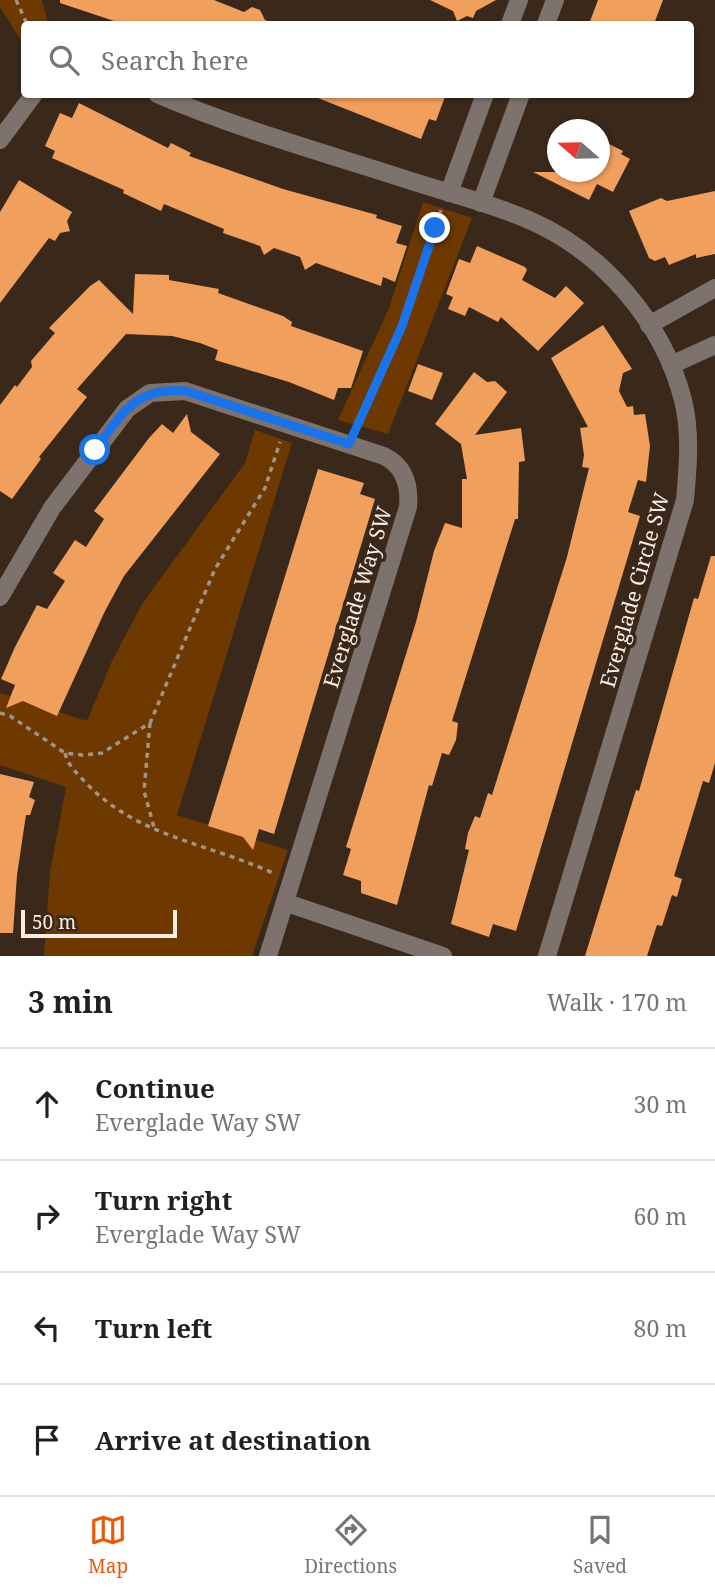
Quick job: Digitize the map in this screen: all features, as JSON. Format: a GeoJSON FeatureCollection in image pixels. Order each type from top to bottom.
{"type":"FeatureCollection","features":[{"type":"Feature","properties":{"kind":"street"},"geometry":{"type":"LineString","coordinates":[[511,21],[519,0]]}},
{"type":"Feature","properties":{"kind":"street"},"geometry":{"type":"LineString","coordinates":[[547,21],[555,0]]}},
{"type":"Feature","properties":{"kind":"street"},"geometry":{"type":"LineString","coordinates":[[0,140],[31,98]]}},
{"type":"Feature","properties":{"kind":"street","name":"Everglade Circle SW"},"geometry":{"type":"LineString","coordinates":[[168,98],[446,201],[481,203],[531,220],[598,263],[631,297],[671,365],[687,423],[689,451],[685,500],[547,956]]}},
{"type":"Feature","properties":{"kind":"street"},"geometry":{"type":"LineString","coordinates":[[446,201],[484,98]]}},
{"type":"Feature","properties":{"kind":"street"},"geometry":{"type":"LineString","coordinates":[[481,203],[519,98]]}},
{"type":"Feature","properties":{"kind":"street"},"geometry":{"type":"LineString","coordinates":[[649,325],[715,288]]}},
{"type":"Feature","properties":{"kind":"street"},"geometry":{"type":"LineString","coordinates":[[671,365],[715,345]]}},
{"type":"Feature","properties":{"kind":"street","name":"Everglade Way SW"},"geometry":{"type":"LineString","coordinates":[[0,597],[52,508],[127,409],[138,399],[159,391],[186,391],[394,461],[406,480],[408,507],[294,881],[268,956]]}},
{"type":"Feature","properties":{"kind":"street"},"geometry":{"type":"LineString","coordinates":[[287,903],[443,956]]}},
{"type":"Feature","properties":{"kind":"path"},"geometry":{"type":"LineString","coordinates":[[16,0],[26,21]]}},
{"type":"Feature","properties":{"kind":"path"},"geometry":{"type":"LineString","coordinates":[[349,444],[402,326],[446,201]]}},
{"type":"Feature","properties":{"kind":"path"},"geometry":{"type":"LineString","coordinates":[[155,832],[144,792],[150,723],[215,569],[265,488],[287,424]]}},
{"type":"Feature","properties":{"kind":"path"},"geometry":{"type":"LineString","coordinates":[[0,713],[10,716],[65,753],[102,753],[150,723]]}},
{"type":"Feature","properties":{"kind":"path"},"geometry":{"type":"LineString","coordinates":[[65,753],[67,764],[92,790],[131,820],[155,832],[243,859],[294,881]]}},
{"type":"Feature","properties":{"kind":"shaded area"},"geometry":{"type":"Polygon","coordinates":[[[0,0],[42,0],[47,21],[21,21],[21,40],[0,7],[0,0]]]}},
{"type":"Feature","properties":{"kind":"shaded area"},"geometry":{"type":"Polygon","coordinates":[[[423,202],[472,218],[388,434],[338,420],[389,308],[423,202]]]}},
{"type":"Feature","properties":{"kind":"shaded area"},"geometry":{"type":"Polygon","coordinates":[[[255,430],[292,443],[177,815],[288,850],[252,956],[44,956],[50,872],[66,787],[0,765],[0,693],[87,721],[112,661],[142,604],[245,463],[255,430]]]}},
{"type":"Feature","properties":{"kind":"building"},"geometry":{"type":"Polygon","coordinates":[[[60,0],[214,0],[244,12],[252,7],[260,10],[268,21],[114,21],[60,3],[60,0]]]}},
{"type":"Feature","properties":{"kind":"building"},"geometry":{"type":"Polygon","coordinates":[[[430,0],[496,0],[476,11],[473,18],[467,16],[457,21],[453,11],[430,0]]]}},
{"type":"Feature","properties":{"kind":"building"},"geometry":{"type":"Polygon","coordinates":[[[598,0],[663,0],[655,21],[590,21],[598,0]]]}},
{"type":"Feature","properties":{"kind":"building"},"geometry":{"type":"Polygon","coordinates":[[[318,98],[445,98],[436,121],[429,119],[421,139],[318,98]]]}},
{"type":"Feature","properties":{"kind":"building"},"geometry":{"type":"Polygon","coordinates":[[[79,103],[168,148],[171,143],[191,153],[189,156],[283,189],[377,215],[376,218],[402,226],[396,243],[407,246],[395,282],[383,277],[381,286],[316,263],[305,270],[300,257],[274,248],[264,255],[260,246],[223,233],[224,229],[164,204],[161,211],[123,193],[124,190],[52,158],[55,151],[45,146],[60,113],[72,118],[79,103]]]}},
{"type":"Feature","properties":{"kind":"building"},"geometry":{"type":"Polygon","coordinates":[[[610,144],[623,151],[621,154],[630,159],[613,192],[597,184],[589,200],[553,182],[610,182],[610,144]]]}},
{"type":"Feature","properties":{"kind":"building"},"geometry":{"type":"Polygon","coordinates":[[[533,172],[547,172],[547,179],[533,172]]]}},
{"type":"Feature","properties":{"kind":"building"},"geometry":{"type":"Polygon","coordinates":[[[19,180],[72,212],[67,221],[70,231],[60,233],[55,241],[49,238],[0,303],[0,212],[19,180]]]}},
{"type":"Feature","properties":{"kind":"building"},"geometry":{"type":"Polygon","coordinates":[[[715,191],[715,254],[696,258],[696,254],[669,265],[665,257],[655,261],[649,258],[629,211],[661,198],[667,201],[715,191]]]}},
{"type":"Feature","properties":{"kind":"building"},"geometry":{"type":"Polygon","coordinates":[[[477,246],[525,267],[527,270],[522,280],[555,298],[566,286],[584,303],[538,351],[501,317],[498,322],[469,307],[465,316],[448,309],[453,297],[446,294],[459,259],[470,263],[477,246]]]}},
{"type":"Feature","properties":{"kind":"building"},"geometry":{"type":"Polygon","coordinates":[[[135,274],[169,275],[169,280],[219,289],[218,293],[283,316],[292,322],[291,326],[363,351],[351,388],[338,388],[334,400],[289,382],[215,360],[218,350],[200,343],[172,336],[126,334],[77,389],[87,397],[39,457],[41,459],[12,499],[0,491],[0,405],[15,385],[17,387],[32,367],[31,361],[55,333],[49,328],[90,286],[99,280],[133,314],[135,274]]]}},
{"type":"Feature","properties":{"kind":"building"},"geometry":{"type":"Polygon","coordinates":[[[603,325],[632,369],[623,373],[619,391],[627,407],[633,406],[634,415],[645,414],[650,446],[646,482],[638,480],[628,512],[640,516],[516,931],[493,924],[489,937],[451,924],[469,850],[465,849],[468,833],[475,816],[480,818],[488,793],[492,795],[567,557],[589,468],[582,467],[584,455],[580,428],[588,427],[551,358],[603,325]]]}},
{"type":"Feature","properties":{"kind":"building"},"geometry":{"type":"Polygon","coordinates":[[[418,364],[443,373],[432,400],[408,391],[418,364]]]}},
{"type":"Feature","properties":{"kind":"building"},"geometry":{"type":"Polygon","coordinates":[[[474,372],[487,382],[495,381],[507,392],[475,435],[521,428],[525,461],[519,462],[518,519],[515,519],[452,721],[458,723],[456,740],[449,755],[442,753],[432,786],[429,785],[397,905],[361,893],[361,881],[343,875],[351,849],[346,847],[416,622],[434,551],[445,523],[462,528],[462,479],[467,479],[461,444],[435,424],[474,372]]]}},
{"type":"Feature","properties":{"kind":"building"},"geometry":{"type":"Polygon","coordinates":[[[187,414],[191,432],[220,454],[124,576],[57,716],[23,701],[6,708],[15,685],[1,679],[37,605],[47,609],[65,581],[53,573],[75,540],[86,547],[104,519],[94,511],[149,438],[162,424],[173,433],[187,414]]]}},
{"type":"Feature","properties":{"kind":"building"},"geometry":{"type":"Polygon","coordinates":[[[318,469],[364,483],[360,494],[375,499],[274,834],[259,829],[253,850],[243,837],[208,826],[318,469]]]}},
{"type":"Feature","properties":{"kind":"building"},"geometry":{"type":"Polygon","coordinates":[[[711,556],[715,556],[715,763],[709,783],[703,781],[674,876],[682,879],[677,897],[672,895],[662,926],[657,925],[647,956],[585,956],[636,790],[639,791],[694,598],[698,599],[711,556]]]}},
{"type":"Feature","properties":{"kind":"building"},"geometry":{"type":"Polygon","coordinates":[[[0,774],[34,782],[29,797],[35,800],[30,815],[26,815],[17,875],[13,933],[0,933],[0,774]]]}},
{"type":"Feature","properties":{"kind":"route"},"geometry":{"type":"LineString","coordinates":[[95,450],[138,399],[150,393],[172,390],[186,391],[349,444],[402,326],[435,228]]}}]}
